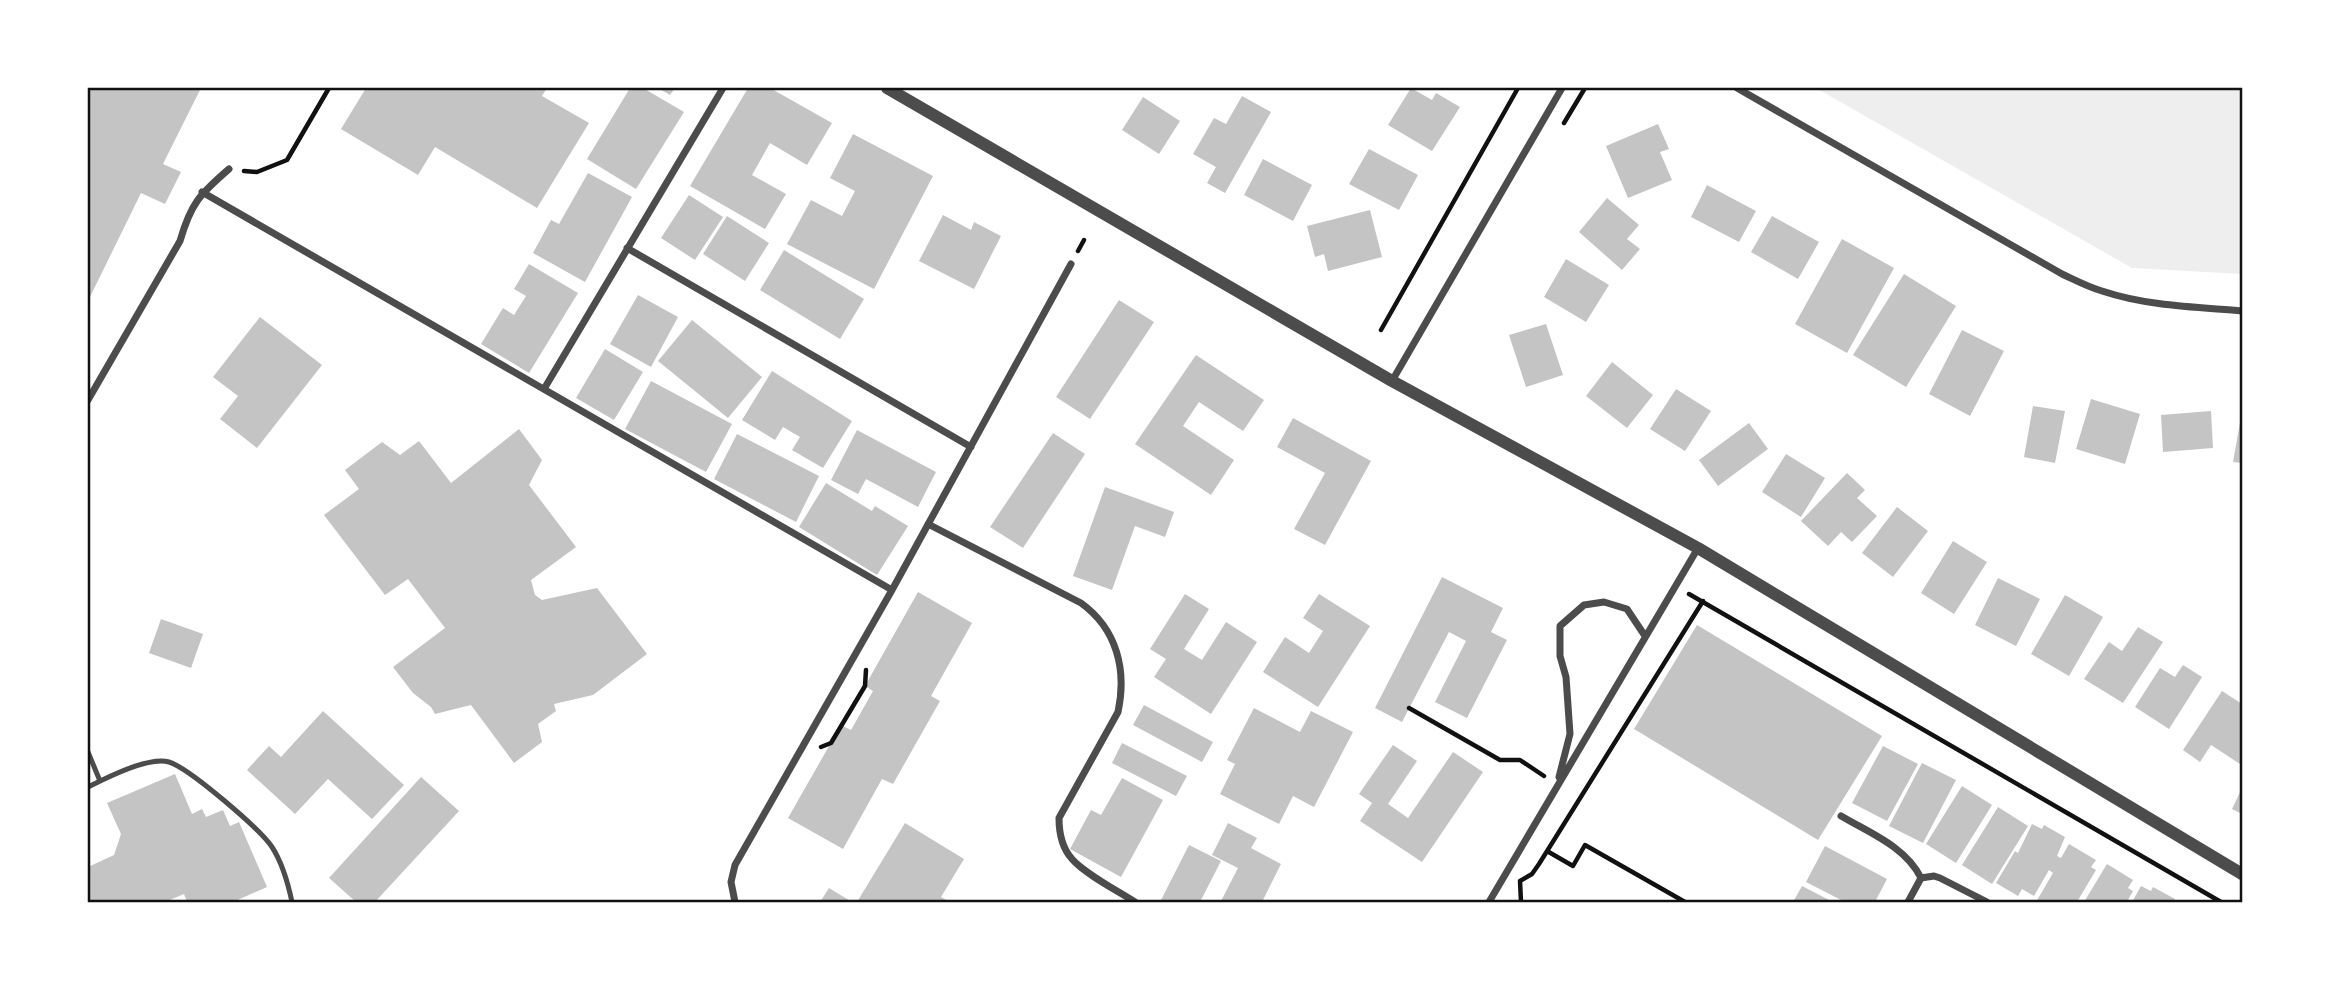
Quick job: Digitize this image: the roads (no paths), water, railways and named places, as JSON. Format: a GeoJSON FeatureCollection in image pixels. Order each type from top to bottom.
{"type":"FeatureCollection","features":[{"type":"Feature","properties":{"kind":"street"},"geometry":{"type":"LineString","coordinates":[[544,389],[723,88]]}},
{"type":"Feature","properties":{"kind":"street"},"geometry":{"type":"LineString","coordinates":[[887,88],[1392,381],[1699,548],[2242,874]]}},
{"type":"Feature","properties":{"kind":"street"},"geometry":{"type":"LineString","coordinates":[[1392,381],[1562,88]]}},
{"type":"Feature","properties":{"kind":"street"},"geometry":{"type":"LineString","coordinates":[[1737,88],[2062,274],[2101,291],[2135,300],[2242,311]]}},
{"type":"Feature","properties":{"kind":"street"},"geometry":{"type":"LineString","coordinates":[[88,400],[180,241],[187,218],[202,192],[229,169]]}},
{"type":"Feature","properties":{"kind":"street"},"geometry":{"type":"LineString","coordinates":[[202,192],[892,590]]}},
{"type":"Feature","properties":{"kind":"street"},"geometry":{"type":"LineString","coordinates":[[627,248],[971,447]]}},
{"type":"Feature","properties":{"kind":"street"},"geometry":{"type":"LineString","coordinates":[[735,902],[731,882],[735,865],[892,590],[1071,264]]}},
{"type":"Feature","properties":{"kind":"street"},"geometry":{"type":"LineString","coordinates":[[928,524],[1081,603],[1095,613],[1107,629],[1121,668],[1122,693],[1118,712],[1059,818],[1059,832],[1071,859],[1135,902]]}},
{"type":"Feature","properties":{"kind":"street"},"geometry":{"type":"LineString","coordinates":[[1489,902],[1699,548]]}},
{"type":"Feature","properties":{"kind":"street"},"geometry":{"type":"LineString","coordinates":[[1557,785],[1570,734],[1566,677],[1560,656],[1560,626],[1584,605],[1604,602],[1627,610],[1645,636]]}},
{"type":"Feature","properties":{"kind":"street"},"geometry":{"type":"LineString","coordinates":[[1841,816],[1902,852],[1921,878]]}},
{"type":"Feature","properties":{"kind":"street"},"geometry":{"type":"LineString","coordinates":[[1908,902],[1921,878]]}},
{"type":"Feature","properties":{"kind":"street"},"geometry":{"type":"LineString","coordinates":[[1921,878],[1940,878],[1987,902]]}},
{"type":"Feature","properties":{"kind":"lane"},"geometry":{"type":"LineString","coordinates":[[88,752],[100,781]]}},
{"type":"Feature","properties":{"kind":"lane"},"geometry":{"type":"LineString","coordinates":[[88,787],[153,762],[169,762],[223,800],[262,835],[278,858],[292,902]]}}]}
